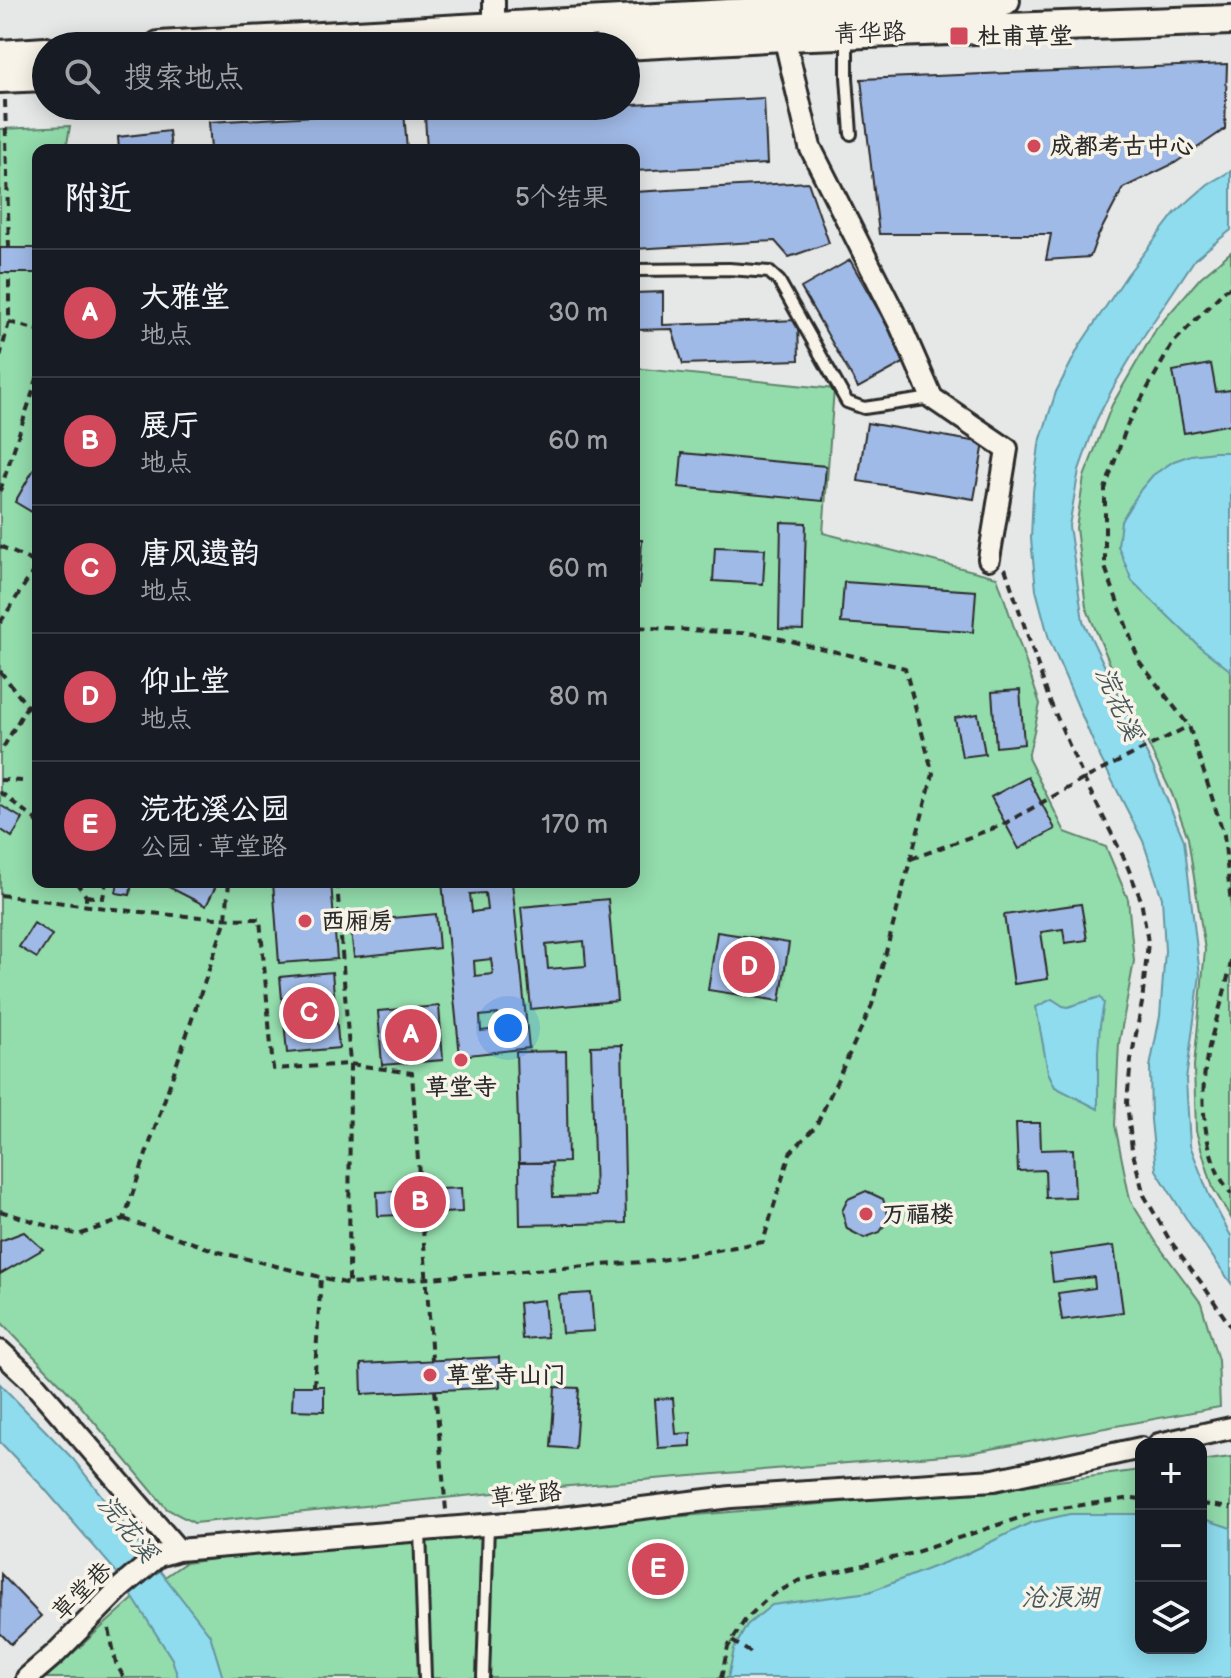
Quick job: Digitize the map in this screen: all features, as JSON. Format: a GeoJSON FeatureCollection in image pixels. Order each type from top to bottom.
{"type":"FeatureCollection","features":[{"type":"Feature","properties":{"kind":"main road","name":"青华路"},"geometry":{"type":"LineString","coordinates":[[306,32],[494,14],[1005,0]]}},
{"type":"Feature","properties":{"kind":"main road","name":"青华路"},"geometry":{"type":"LineString","coordinates":[[640,44],[1231,20]]}},
{"type":"Feature","properties":{"kind":"main road"},"geometry":{"type":"LineString","coordinates":[[2,70],[32,58]]}},
{"type":"Feature","properties":{"kind":"main road"},"geometry":{"type":"LineString","coordinates":[[2,70],[32,74]]}},
{"type":"Feature","properties":{"kind":"street"},"geometry":{"type":"LineString","coordinates":[[784,36],[810,147],[901,327],[932,398],[1007,449],[989,559]]}},
{"type":"Feature","properties":{"kind":"street"},"geometry":{"type":"LineString","coordinates":[[0,1351],[31,1380],[168,1553]]}},
{"type":"Feature","properties":{"kind":"street"},"geometry":{"type":"LineString","coordinates":[[1186,1438],[1231,1428]]}},
{"type":"Feature","properties":{"kind":"street","name":"草堂路"},"geometry":{"type":"LineString","coordinates":[[168,1553],[545,1520],[731,1497],[994,1480],[1135,1449]]}},
{"type":"Feature","properties":{"kind":"street","name":"草堂巷"},"geometry":{"type":"LineString","coordinates":[[27,1678],[56,1653],[103,1603],[168,1553]]}},
{"type":"Feature","properties":{"kind":"lane"},"geometry":{"type":"LineString","coordinates":[[847,34],[851,134]]}},
{"type":"Feature","properties":{"kind":"lane"},"geometry":{"type":"LineString","coordinates":[[640,270],[769,272],[779,281],[847,402],[864,408],[932,398]]}},
{"type":"Feature","properties":{"kind":"lane"},"geometry":{"type":"LineString","coordinates":[[483,1678],[488,1525]]}},
{"type":"Feature","properties":{"kind":"lane"},"geometry":{"type":"LineString","coordinates":[[420,1531],[425,1678]]}},
{"type":"Feature","properties":{"kind":"path"},"geometry":{"type":"LineString","coordinates":[[2,70],[9,248]]}},
{"type":"Feature","properties":{"kind":"path"},"geometry":{"type":"LineString","coordinates":[[0,357],[9,322],[9,273]]}},
{"type":"Feature","properties":{"kind":"path"},"geometry":{"type":"LineString","coordinates":[[1231,287],[1173,343],[1128,423],[1105,489],[1105,567],[1139,661],[1189,726],[1224,835],[1231,904]]}},
{"type":"Feature","properties":{"kind":"path"},"geometry":{"type":"LineString","coordinates":[[9,322],[32,328]]}},
{"type":"Feature","properties":{"kind":"path"},"geometry":{"type":"LineString","coordinates":[[0,335],[9,322]]}},
{"type":"Feature","properties":{"kind":"path"},"geometry":{"type":"LineString","coordinates":[[0,491],[32,394]]}},
{"type":"Feature","properties":{"kind":"path"},"geometry":{"type":"LineString","coordinates":[[994,527],[1049,699],[1141,900],[1148,942],[1127,1102],[1132,1150],[1144,1195],[1169,1239],[1231,1327]]}},
{"type":"Feature","properties":{"kind":"path"},"geometry":{"type":"LineString","coordinates":[[0,546],[32,561]]}},
{"type":"Feature","properties":{"kind":"path"},"geometry":{"type":"LineString","coordinates":[[0,623],[31,575]]}},
{"type":"Feature","properties":{"kind":"path"},"geometry":{"type":"LineString","coordinates":[[0,1211],[78,1235],[124,1219],[219,1252],[349,1284],[655,1261],[763,1242],[790,1153],[816,1126],[872,1005],[933,774],[905,668],[760,634],[640,627]]}},
{"type":"Feature","properties":{"kind":"path"},"geometry":{"type":"LineString","coordinates":[[0,671],[27,706],[32,707]]}},
{"type":"Feature","properties":{"kind":"path"},"geometry":{"type":"LineString","coordinates":[[0,753],[27,706]]}},
{"type":"Feature","properties":{"kind":"path"},"geometry":{"type":"LineString","coordinates":[[911,859],[1002,825],[1189,726]]}},
{"type":"Feature","properties":{"kind":"path"},"geometry":{"type":"LineString","coordinates":[[0,780],[24,781]]}},
{"type":"Feature","properties":{"kind":"path"},"geometry":{"type":"LineString","coordinates":[[0,792],[32,817]]}},
{"type":"Feature","properties":{"kind":"path"},"geometry":{"type":"LineString","coordinates":[[1224,835],[1231,835]]}},
{"type":"Feature","properties":{"kind":"path"},"geometry":{"type":"LineString","coordinates":[[80,888],[86,896],[86,905]]}},
{"type":"Feature","properties":{"kind":"path"},"geometry":{"type":"LineString","coordinates":[[86,896],[103,898],[105,888]]}},
{"type":"Feature","properties":{"kind":"path"},"geometry":{"type":"LineString","coordinates":[[124,1219],[226,919],[229,888]]}},
{"type":"Feature","properties":{"kind":"path"},"geometry":{"type":"LineString","coordinates":[[337,888],[350,1064],[349,1284]]}},
{"type":"Feature","properties":{"kind":"path"},"geometry":{"type":"LineString","coordinates":[[0,895],[226,919],[260,919],[273,1069],[350,1064],[412,1073],[420,1190]]}},
{"type":"Feature","properties":{"kind":"path"},"geometry":{"type":"LineString","coordinates":[[1231,961],[1208,1053],[1204,1099],[1206,1135],[1218,1173],[1231,1194]]}},
{"type":"Feature","properties":{"kind":"path"},"geometry":{"type":"LineString","coordinates":[[422,1214],[432,1360]]}},
{"type":"Feature","properties":{"kind":"path"},"geometry":{"type":"LineString","coordinates":[[314,1386],[321,1277]]}},
{"type":"Feature","properties":{"kind":"path"},"geometry":{"type":"LineString","coordinates":[[435,1390],[447,1529]]}},
{"type":"Feature","properties":{"kind":"path"},"geometry":{"type":"LineString","coordinates":[[721,1678],[728,1647],[745,1620],[769,1597],[798,1581],[913,1553],[1040,1511],[1135,1498]]}},
{"type":"Feature","properties":{"kind":"path"},"geometry":{"type":"LineString","coordinates":[[1207,1505],[1231,1508]]}},
{"type":"Feature","properties":{"kind":"path"},"geometry":{"type":"LineString","coordinates":[[103,1603],[116,1663],[124,1678]]}},
{"type":"Feature","properties":{"kind":"path"},"geometry":{"type":"LineString","coordinates":[[732,1641],[753,1654]]}},
{"type":"Feature","properties":{"kind":"green space"},"geometry":{"type":"Polygon","coordinates":[[[70,126],[67,144],[32,144],[32,888],[640,888],[640,369],[834,389],[823,533],[997,577],[1040,704],[1028,758],[1065,832],[1106,847],[1128,899],[1134,961],[1119,1043],[1115,1125],[1130,1200],[1158,1245],[1201,1303],[1218,1360],[1220,1407],[969,1453],[533,1489],[194,1523],[167,1509],[74,1398],[0,1321],[0,129],[70,126]]]}},
{"type":"Feature","properties":{"kind":"green space"},"geometry":{"type":"Polygon","coordinates":[[[1231,252],[1231,1218],[1213,1188],[1196,1131],[1194,1066],[1205,950],[1188,838],[1172,794],[1086,607],[1076,528],[1084,477],[1112,405],[1156,329],[1201,277],[1231,252]]]}},
{"type":"Feature","properties":{"kind":"green space"},"geometry":{"type":"Polygon","coordinates":[[[1231,1457],[1231,1678],[45,1678],[133,1599],[185,1563],[253,1554],[1013,1487],[1135,1471],[1135,1654],[1207,1654],[1207,1460],[1231,1457]]]}},
{"type":"Feature","properties":{"kind":"water","name":"浣花溪"},"geometry":{"type":"Polygon","coordinates":[[[1231,171],[1231,230],[1195,259],[1115,384],[1097,419],[1079,470],[1069,526],[1083,621],[1154,769],[1184,840],[1200,975],[1186,1080],[1190,1145],[1209,1195],[1231,1236],[1231,1283],[1156,1170],[1150,1067],[1160,1016],[1165,951],[1162,898],[1143,841],[1097,751],[1049,639],[1036,590],[1031,539],[1039,445],[1056,392],[1080,345],[1127,275],[1175,213],[1208,184],[1231,171]]]}},
{"type":"Feature","properties":{"kind":"water"},"geometry":{"type":"Polygon","coordinates":[[[1214,452],[1231,454],[1231,671],[1200,647],[1132,581],[1118,546],[1121,521],[1153,475],[1174,461],[1214,452]]]}},
{"type":"Feature","properties":{"kind":"water"},"geometry":{"type":"Polygon","coordinates":[[[1100,997],[1104,1003],[1098,1052],[1098,1109],[1055,1087],[1048,1072],[1036,1007],[1052,999],[1068,1007],[1100,997]]]}},
{"type":"Feature","properties":{"kind":"water","name":"浣花溪"},"geometry":{"type":"Polygon","coordinates":[[[0,1384],[73,1459],[210,1635],[223,1678],[178,1678],[172,1659],[118,1574],[0,1442],[0,1384]]]}},
{"type":"Feature","properties":{"kind":"water","name":"沧浪湖"},"geometry":{"type":"Polygon","coordinates":[[[1070,1514],[1135,1514],[1135,1654],[1207,1654],[1207,1520],[1231,1528],[1231,1678],[728,1678],[734,1649],[747,1625],[772,1605],[869,1592],[964,1555],[1030,1523],[1070,1514]]]}},
{"type":"Feature","properties":{"kind":"building","name":"成都考古中心"},"geometry":{"type":"Polygon","coordinates":[[[1227,64],[1225,129],[1175,163],[1123,188],[1090,257],[1046,260],[1051,234],[879,234],[861,79],[1227,64]]]}},
{"type":"Feature","properties":{"kind":"building"},"geometry":{"type":"Polygon","coordinates":[[[764,98],[767,164],[640,171],[640,144],[427,144],[425,120],[640,120],[640,105],[764,98]]]}},
{"type":"Feature","properties":{"kind":"building"},"geometry":{"type":"Polygon","coordinates":[[[405,120],[407,144],[211,144],[209,122],[405,120]]]}},
{"type":"Feature","properties":{"kind":"building"},"geometry":{"type":"Polygon","coordinates":[[[169,131],[170,144],[119,144],[118,137],[169,131]]]}},
{"type":"Feature","properties":{"kind":"building"},"geometry":{"type":"Polygon","coordinates":[[[808,182],[829,243],[789,257],[775,241],[640,249],[640,192],[808,182]]]}},
{"type":"Feature","properties":{"kind":"building"},"geometry":{"type":"Polygon","coordinates":[[[0,248],[32,248],[32,273],[0,273],[0,248]]]}},
{"type":"Feature","properties":{"kind":"building"},"geometry":{"type":"Polygon","coordinates":[[[850,260],[907,361],[858,388],[801,288],[850,260]]]}},
{"type":"Feature","properties":{"kind":"building"},"geometry":{"type":"Polygon","coordinates":[[[663,292],[663,325],[798,320],[799,360],[683,364],[672,329],[640,330],[640,293],[663,292]]]}},
{"type":"Feature","properties":{"kind":"building"},"geometry":{"type":"Polygon","coordinates":[[[1211,364],[1216,392],[1231,390],[1231,424],[1184,433],[1173,371],[1211,364]]]}},
{"type":"Feature","properties":{"kind":"building"},"geometry":{"type":"Polygon","coordinates":[[[867,423],[984,443],[974,499],[858,481],[867,423]]]}},
{"type":"Feature","properties":{"kind":"building"},"geometry":{"type":"Polygon","coordinates":[[[682,453],[826,466],[823,501],[679,487],[682,453]]]}},
{"type":"Feature","properties":{"kind":"building"},"geometry":{"type":"Polygon","coordinates":[[[32,472],[32,512],[15,502],[32,472]]]}},
{"type":"Feature","properties":{"kind":"building"},"geometry":{"type":"Polygon","coordinates":[[[781,522],[806,523],[803,630],[779,629],[781,522]]]}},
{"type":"Feature","properties":{"kind":"building"},"geometry":{"type":"Polygon","coordinates":[[[715,547],[765,549],[763,584],[713,581],[715,547]]]}},
{"type":"Feature","properties":{"kind":"building"},"geometry":{"type":"Polygon","coordinates":[[[844,582],[976,591],[973,632],[841,623],[844,582]]]}},
{"type":"Feature","properties":{"kind":"building"},"geometry":{"type":"Polygon","coordinates":[[[1020,690],[1024,744],[996,747],[992,692],[1020,690]]]}},
{"type":"Feature","properties":{"kind":"building"},"geometry":{"type":"Polygon","coordinates":[[[978,714],[985,754],[962,757],[955,718],[978,714]]]}},
{"type":"Feature","properties":{"kind":"building"},"geometry":{"type":"Polygon","coordinates":[[[1028,777],[1055,829],[1019,849],[991,797],[1028,777]]]}},
{"type":"Feature","properties":{"kind":"building"},"geometry":{"type":"Polygon","coordinates":[[[0,805],[23,819],[12,837],[0,829],[0,805]]]}},
{"type":"Feature","properties":{"kind":"building"},"geometry":{"type":"Polygon","coordinates":[[[117,888],[131,888],[130,895],[116,893],[117,888]]]}},
{"type":"Feature","properties":{"kind":"building"},"geometry":{"type":"Polygon","coordinates":[[[171,888],[215,888],[206,906],[171,888]]]}},
{"type":"Feature","properties":{"kind":"building","name":"西厢房"},"geometry":{"type":"Polygon","coordinates":[[[273,888],[331,888],[337,959],[279,963],[273,888]]]}},
{"type":"Feature","properties":{"kind":"building"},"geometry":{"type":"Polygon","coordinates":[[[443,888],[513,888],[529,1048],[460,1056],[443,888]],[[485,893],[470,894],[472,912],[487,910],[485,893]],[[491,959],[474,961],[475,976],[493,974],[491,959]],[[498,1014],[480,1016],[481,1031],[499,1029],[498,1014]]]}},
{"type":"Feature","properties":{"kind":"building"},"geometry":{"type":"Polygon","coordinates":[[[608,899],[617,1001],[531,1009],[521,907],[608,899]],[[584,941],[546,945],[548,969],[586,966],[584,941]]]}},
{"type":"Feature","properties":{"kind":"building"},"geometry":{"type":"Polygon","coordinates":[[[1081,904],[1087,940],[1065,943],[1063,929],[1041,932],[1048,979],[1014,984],[1004,915],[1081,904]]]}},
{"type":"Feature","properties":{"kind":"building"},"geometry":{"type":"Polygon","coordinates":[[[436,914],[439,948],[354,957],[350,922],[436,914]]]}},
{"type":"Feature","properties":{"kind":"building"},"geometry":{"type":"Polygon","coordinates":[[[34,923],[52,935],[37,958],[19,947],[34,923]]]}},
{"type":"Feature","properties":{"kind":"building"},"geometry":{"type":"Polygon","coordinates":[[[717,932],[789,943],[780,1001],[708,990],[717,932]]]}},
{"type":"Feature","properties":{"kind":"building"},"geometry":{"type":"Polygon","coordinates":[[[332,972],[339,1048],[287,1053],[280,977],[332,972]]]}},
{"type":"Feature","properties":{"kind":"building"},"geometry":{"type":"Polygon","coordinates":[[[439,1006],[443,1060],[382,1065],[378,1011],[439,1006]]]}},
{"type":"Feature","properties":{"kind":"building"},"geometry":{"type":"Polygon","coordinates":[[[622,1045],[626,1223],[520,1225],[519,1163],[552,1163],[553,1197],[595,1196],[591,1046],[622,1045]]]}},
{"type":"Feature","properties":{"kind":"building"},"geometry":{"type":"Polygon","coordinates":[[[566,1051],[568,1162],[519,1163],[516,1052],[566,1051]]]}},
{"type":"Feature","properties":{"kind":"building"},"geometry":{"type":"Polygon","coordinates":[[[1016,1123],[1040,1123],[1041,1150],[1073,1149],[1075,1197],[1046,1198],[1045,1170],[1018,1171],[1016,1123]]]}},
{"type":"Feature","properties":{"kind":"building"},"geometry":{"type":"Polygon","coordinates":[[[461,1188],[462,1212],[378,1216],[377,1192],[461,1188]]]}},
{"type":"Feature","properties":{"kind":"building","name":"万福楼"},"geometry":{"type":"Polygon","coordinates":[[[866,1191],[883,1199],[889,1218],[880,1232],[864,1238],[847,1229],[842,1211],[848,1199],[866,1191]]]}},
{"type":"Feature","properties":{"kind":"building"},"geometry":{"type":"Polygon","coordinates":[[[24,1232],[43,1249],[0,1274],[0,1241],[24,1232]]]}},
{"type":"Feature","properties":{"kind":"building"},"geometry":{"type":"Polygon","coordinates":[[[1114,1246],[1123,1312],[1062,1320],[1058,1293],[1095,1288],[1094,1277],[1053,1282],[1050,1255],[1114,1246]]]}},
{"type":"Feature","properties":{"kind":"building"},"geometry":{"type":"Polygon","coordinates":[[[591,1293],[594,1331],[562,1333],[559,1295],[591,1293]]]}},
{"type":"Feature","properties":{"kind":"building"},"geometry":{"type":"Polygon","coordinates":[[[544,1300],[547,1337],[522,1339],[519,1303],[544,1300]]]}},
{"type":"Feature","properties":{"kind":"building","name":"草堂寺山门"},"geometry":{"type":"Polygon","coordinates":[[[499,1357],[500,1387],[362,1394],[361,1364],[499,1357]]]}},
{"type":"Feature","properties":{"kind":"building"},"geometry":{"type":"Polygon","coordinates":[[[293,1386],[324,1386],[324,1411],[292,1410],[293,1386]]]}},
{"type":"Feature","properties":{"kind":"building"},"geometry":{"type":"Polygon","coordinates":[[[555,1387],[579,1388],[575,1449],[551,1447],[555,1387]]]}},
{"type":"Feature","properties":{"kind":"building"},"geometry":{"type":"Polygon","coordinates":[[[673,1398],[676,1434],[691,1433],[691,1446],[658,1448],[655,1399],[673,1398]]]}},
{"type":"Feature","properties":{"kind":"building"},"geometry":{"type":"Polygon","coordinates":[[[1,1574],[41,1616],[11,1644],[0,1633],[1,1574]]]}},
{"type":"Feature","properties":{"kind":"place","name":"杜甫草堂"},"geometry":{"type":"Point","coordinates":[959,36]}},
{"type":"Feature","properties":{"kind":"place","name":"成都考古中心"},"geometry":{"type":"Point","coordinates":[1034,146]}},
{"type":"Feature","properties":{"kind":"place","name":"西厢房"},"geometry":{"type":"Point","coordinates":[305,921]}},
{"type":"Feature","properties":{"kind":"place","name":"仰止堂"},"geometry":{"type":"Point","coordinates":[749,967]}},
{"type":"Feature","properties":{"kind":"place","name":"唐风遗韵"},"geometry":{"type":"Point","coordinates":[309,1013]}},
{"type":"Feature","properties":{"kind":"place","name":"大雅堂"},"geometry":{"type":"Point","coordinates":[411,1035]}},
{"type":"Feature","properties":{"kind":"place","name":"草堂寺"},"geometry":{"type":"Point","coordinates":[461,1060]}},
{"type":"Feature","properties":{"kind":"place","name":"展厅"},"geometry":{"type":"Point","coordinates":[420,1202]}},
{"type":"Feature","properties":{"kind":"place","name":"万福楼"},"geometry":{"type":"Point","coordinates":[866,1214]}},
{"type":"Feature","properties":{"kind":"place","name":"草堂寺山门"},"geometry":{"type":"Point","coordinates":[430,1375]}},
{"type":"Feature","properties":{"kind":"place","name":"浣花溪公园"},"geometry":{"type":"Point","coordinates":[658,1569]}}]}
